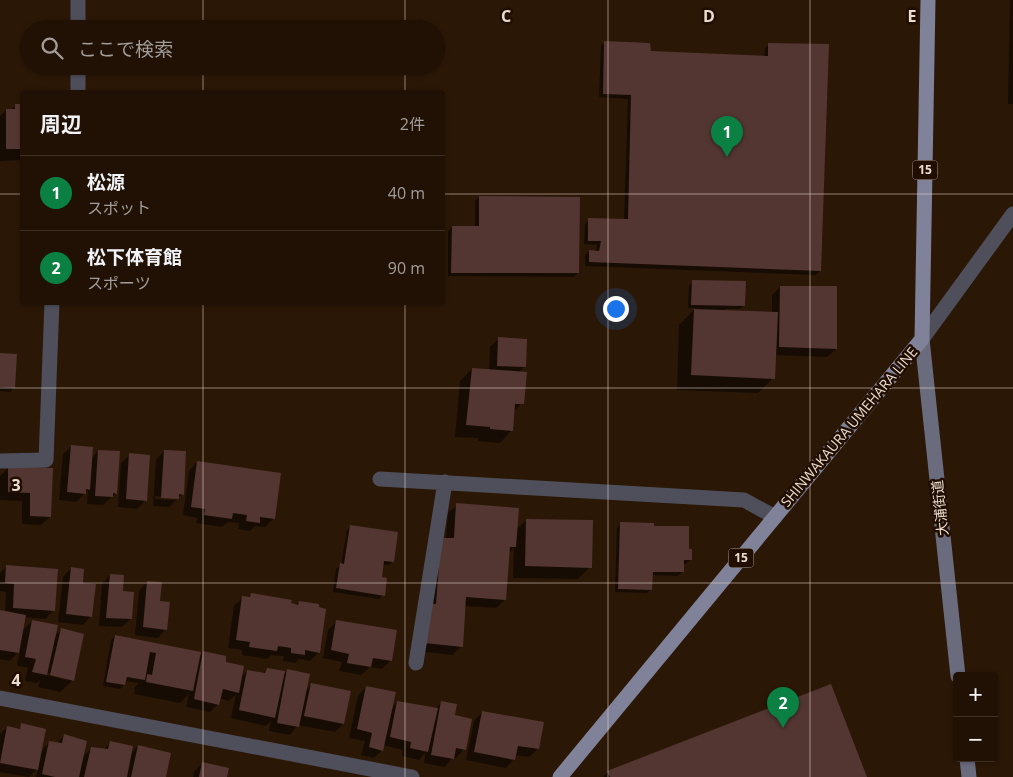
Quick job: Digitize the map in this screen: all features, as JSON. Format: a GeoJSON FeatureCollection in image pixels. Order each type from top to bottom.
{"type":"FeatureCollection","features":[{"type":"Feature","properties":{"kind":"main road","name":"SHINWAKAURA UMEHARA LINE"},"geometry":{"type":"LineString","coordinates":[[560,777],[922,339],[928,0]]}},
{"type":"Feature","properties":{"kind":"street"},"geometry":{"type":"LineString","coordinates":[[78,0],[78,20]]}},
{"type":"Feature","properties":{"kind":"street"},"geometry":{"type":"LineString","coordinates":[[78,75],[78,90]]}},
{"type":"Feature","properties":{"kind":"street"},"geometry":{"type":"LineString","coordinates":[[922,339],[1013,214]]}},
{"type":"Feature","properties":{"kind":"street"},"geometry":{"type":"LineString","coordinates":[[0,461],[46,460],[52,305]]}},
{"type":"Feature","properties":{"kind":"street","name":"大浦街道"},"geometry":{"type":"LineString","coordinates":[[922,339],[958,672]]}},
{"type":"Feature","properties":{"kind":"street"},"geometry":{"type":"LineString","coordinates":[[380,479],[744,500],[775,517]]}},
{"type":"Feature","properties":{"kind":"street"},"geometry":{"type":"LineString","coordinates":[[416,663],[445,482]]}},
{"type":"Feature","properties":{"kind":"street"},"geometry":{"type":"LineString","coordinates":[[0,698],[412,777]]}},
{"type":"Feature","properties":{"kind":"street"},"geometry":{"type":"LineString","coordinates":[[967,762],[969,777]]}},
{"type":"Feature","properties":{"kind":"building"},"geometry":{"type":"Polygon","coordinates":[[[604,41],[650,43],[651,51],[768,56],[768,43],[829,44],[821,271],[589,262],[589,250],[599,251],[601,241],[588,241],[588,218],[628,219],[631,95],[603,94],[604,41]]]}},
{"type":"Feature","properties":{"kind":"building"},"geometry":{"type":"Polygon","coordinates":[[[15,104],[20,104],[20,149],[6,149],[6,109],[15,109],[15,104]]]}},
{"type":"Feature","properties":{"kind":"building"},"geometry":{"type":"Polygon","coordinates":[[[479,196],[580,197],[579,273],[451,273],[452,226],[479,226],[479,196]]]}},
{"type":"Feature","properties":{"kind":"building"},"geometry":{"type":"Polygon","coordinates":[[[692,280],[746,281],[745,306],[691,305],[692,280]]]}},
{"type":"Feature","properties":{"kind":"building"},"geometry":{"type":"Polygon","coordinates":[[[780,286],[837,286],[837,349],[779,347],[780,286]]]}},
{"type":"Feature","properties":{"kind":"building"},"geometry":{"type":"Polygon","coordinates":[[[694,309],[778,312],[775,379],[691,375],[694,309]]]}},
{"type":"Feature","properties":{"kind":"building"},"geometry":{"type":"Polygon","coordinates":[[[498,337],[527,339],[526,367],[497,366],[498,337]]]}},
{"type":"Feature","properties":{"kind":"building"},"geometry":{"type":"Polygon","coordinates":[[[0,353],[17,354],[15,388],[0,387],[0,353]]]}},
{"type":"Feature","properties":{"kind":"building"},"geometry":{"type":"Polygon","coordinates":[[[472,368],[527,372],[524,404],[515,404],[513,431],[466,425],[472,368]]]}},
{"type":"Feature","properties":{"kind":"building"},"geometry":{"type":"Polygon","coordinates":[[[71,445],[93,447],[90,490],[86,489],[86,494],[67,492],[71,445]]]}},
{"type":"Feature","properties":{"kind":"building"},"geometry":{"type":"Polygon","coordinates":[[[98,450],[120,451],[117,494],[113,493],[113,497],[95,496],[98,450]]]}},
{"type":"Feature","properties":{"kind":"building"},"geometry":{"type":"Polygon","coordinates":[[[164,450],[186,451],[184,495],[179,494],[179,499],[161,498],[164,450]]]}},
{"type":"Feature","properties":{"kind":"building"},"geometry":{"type":"Polygon","coordinates":[[[129,453],[150,455],[147,501],[126,499],[129,453]]]}},
{"type":"Feature","properties":{"kind":"building"},"geometry":{"type":"Polygon","coordinates":[[[197,461],[281,473],[275,519],[260,517],[260,523],[246,521],[247,515],[233,513],[232,519],[204,515],[205,509],[191,507],[197,461]]]}},
{"type":"Feature","properties":{"kind":"building"},"geometry":{"type":"Polygon","coordinates":[[[8,466],[53,468],[51,517],[30,516],[30,493],[8,492],[8,466]]]}},
{"type":"Feature","properties":{"kind":"building"},"geometry":{"type":"Polygon","coordinates":[[[456,503],[519,508],[516,547],[510,547],[506,600],[466,597],[463,647],[424,643],[426,603],[436,604],[441,538],[454,538],[456,503]]]}},
{"type":"Feature","properties":{"kind":"building"},"geometry":{"type":"Polygon","coordinates":[[[526,519],[593,520],[592,568],[525,566],[526,519]]]}},
{"type":"Feature","properties":{"kind":"building"},"geometry":{"type":"Polygon","coordinates":[[[620,522],[654,523],[654,526],[689,526],[689,549],[692,549],[692,560],[684,560],[684,572],[653,572],[652,590],[618,589],[620,522]]]}},
{"type":"Feature","properties":{"kind":"building"},"geometry":{"type":"Polygon","coordinates":[[[350,525],[398,532],[394,562],[384,561],[382,577],[387,578],[385,596],[336,588],[340,563],[344,564],[350,525]]]}},
{"type":"Feature","properties":{"kind":"building"},"geometry":{"type":"Polygon","coordinates":[[[6,565],[58,569],[55,611],[13,608],[14,584],[5,583],[6,565]]]}},
{"type":"Feature","properties":{"kind":"building"},"geometry":{"type":"Polygon","coordinates":[[[71,567],[84,569],[83,583],[96,584],[92,617],[66,614],[71,567]]]}},
{"type":"Feature","properties":{"kind":"building"},"geometry":{"type":"Polygon","coordinates":[[[110,574],[124,575],[123,591],[134,592],[132,619],[106,618],[110,574]]]}},
{"type":"Feature","properties":{"kind":"building"},"geometry":{"type":"Polygon","coordinates":[[[147,581],[162,582],[160,601],[170,602],[167,630],[143,627],[147,581]]]}},
{"type":"Feature","properties":{"kind":"building"},"geometry":{"type":"Polygon","coordinates":[[[251,593],[292,600],[291,603],[298,605],[299,601],[319,604],[319,607],[326,609],[320,653],[305,650],[305,655],[291,653],[291,648],[278,646],[277,651],[249,647],[250,642],[236,640],[242,596],[250,597],[251,593]]]}},
{"type":"Feature","properties":{"kind":"building"},"geometry":{"type":"Polygon","coordinates":[[[0,610],[26,615],[19,653],[0,650],[0,610]]]}},
{"type":"Feature","properties":{"kind":"building"},"geometry":{"type":"Polygon","coordinates":[[[32,620],[58,625],[47,675],[32,672],[36,659],[25,657],[32,620]]]}},
{"type":"Feature","properties":{"kind":"building"},"geometry":{"type":"Polygon","coordinates":[[[336,620],[397,630],[392,661],[373,658],[371,667],[347,663],[349,654],[331,650],[336,620]]]}},
{"type":"Feature","properties":{"kind":"building"},"geometry":{"type":"Polygon","coordinates":[[[61,628],[84,634],[74,681],[50,675],[61,628]]]}},
{"type":"Feature","properties":{"kind":"building"},"geometry":{"type":"Polygon","coordinates":[[[115,635],[201,652],[193,691],[146,682],[147,674],[152,675],[156,653],[150,652],[145,680],[127,677],[125,685],[106,682],[115,635]]]}},
{"type":"Feature","properties":{"kind":"building"},"geometry":{"type":"Polygon","coordinates":[[[203,651],[226,656],[226,662],[244,666],[239,693],[223,689],[219,705],[194,699],[203,651]]]}},
{"type":"Feature","properties":{"kind":"building"},"geometry":{"type":"Polygon","coordinates":[[[267,668],[285,671],[275,718],[239,710],[247,670],[265,673],[267,668]]]}},
{"type":"Feature","properties":{"kind":"building"},"geometry":{"type":"Polygon","coordinates":[[[287,669],[310,674],[299,727],[277,723],[287,669]]]}},
{"type":"Feature","properties":{"kind":"building"},"geometry":{"type":"Polygon","coordinates":[[[311,683],[351,691],[344,724],[304,716],[311,683]]]}},
{"type":"Feature","properties":{"kind":"building"},"geometry":{"type":"Polygon","coordinates":[[[831,684],[867,777],[610,777],[607,771],[831,684]]]}},
{"type":"Feature","properties":{"kind":"building"},"geometry":{"type":"Polygon","coordinates":[[[366,686],[396,692],[383,751],[369,747],[372,733],[357,729],[366,686]]]}},
{"type":"Feature","properties":{"kind":"building"},"geometry":{"type":"Polygon","coordinates":[[[397,701],[438,708],[428,752],[410,748],[411,742],[390,737],[397,701]]]}},
{"type":"Feature","properties":{"kind":"building"},"geometry":{"type":"Polygon","coordinates":[[[441,701],[457,704],[455,715],[472,719],[466,750],[456,748],[454,759],[431,755],[441,701]]]}},
{"type":"Feature","properties":{"kind":"building"},"geometry":{"type":"Polygon","coordinates":[[[482,711],[544,722],[539,749],[518,746],[515,760],[474,752],[482,711]]]}},
{"type":"Feature","properties":{"kind":"building"},"geometry":{"type":"Polygon","coordinates":[[[21,723],[46,729],[38,770],[0,763],[7,726],[20,729],[21,723]]]}},
{"type":"Feature","properties":{"kind":"building"},"geometry":{"type":"Polygon","coordinates":[[[64,734],[87,741],[79,777],[55,777],[42,774],[49,741],[62,743],[64,734]]]}},
{"type":"Feature","properties":{"kind":"building"},"geometry":{"type":"Polygon","coordinates":[[[110,741],[133,746],[127,777],[84,777],[91,747],[108,749],[110,741]]]}},
{"type":"Feature","properties":{"kind":"building"},"geometry":{"type":"Polygon","coordinates":[[[138,745],[171,753],[166,777],[131,777],[138,745]]]}},
{"type":"Feature","properties":{"kind":"building"},"geometry":{"type":"Polygon","coordinates":[[[202,762],[229,768],[227,777],[199,777],[202,762]]]}},
{"type":"Feature","properties":{"kind":"place","name":"松源"},"geometry":{"type":"Point","coordinates":[727,157]}},
{"type":"Feature","properties":{"kind":"place","name":"松下体育館"},"geometry":{"type":"Point","coordinates":[783,728]}}]}
